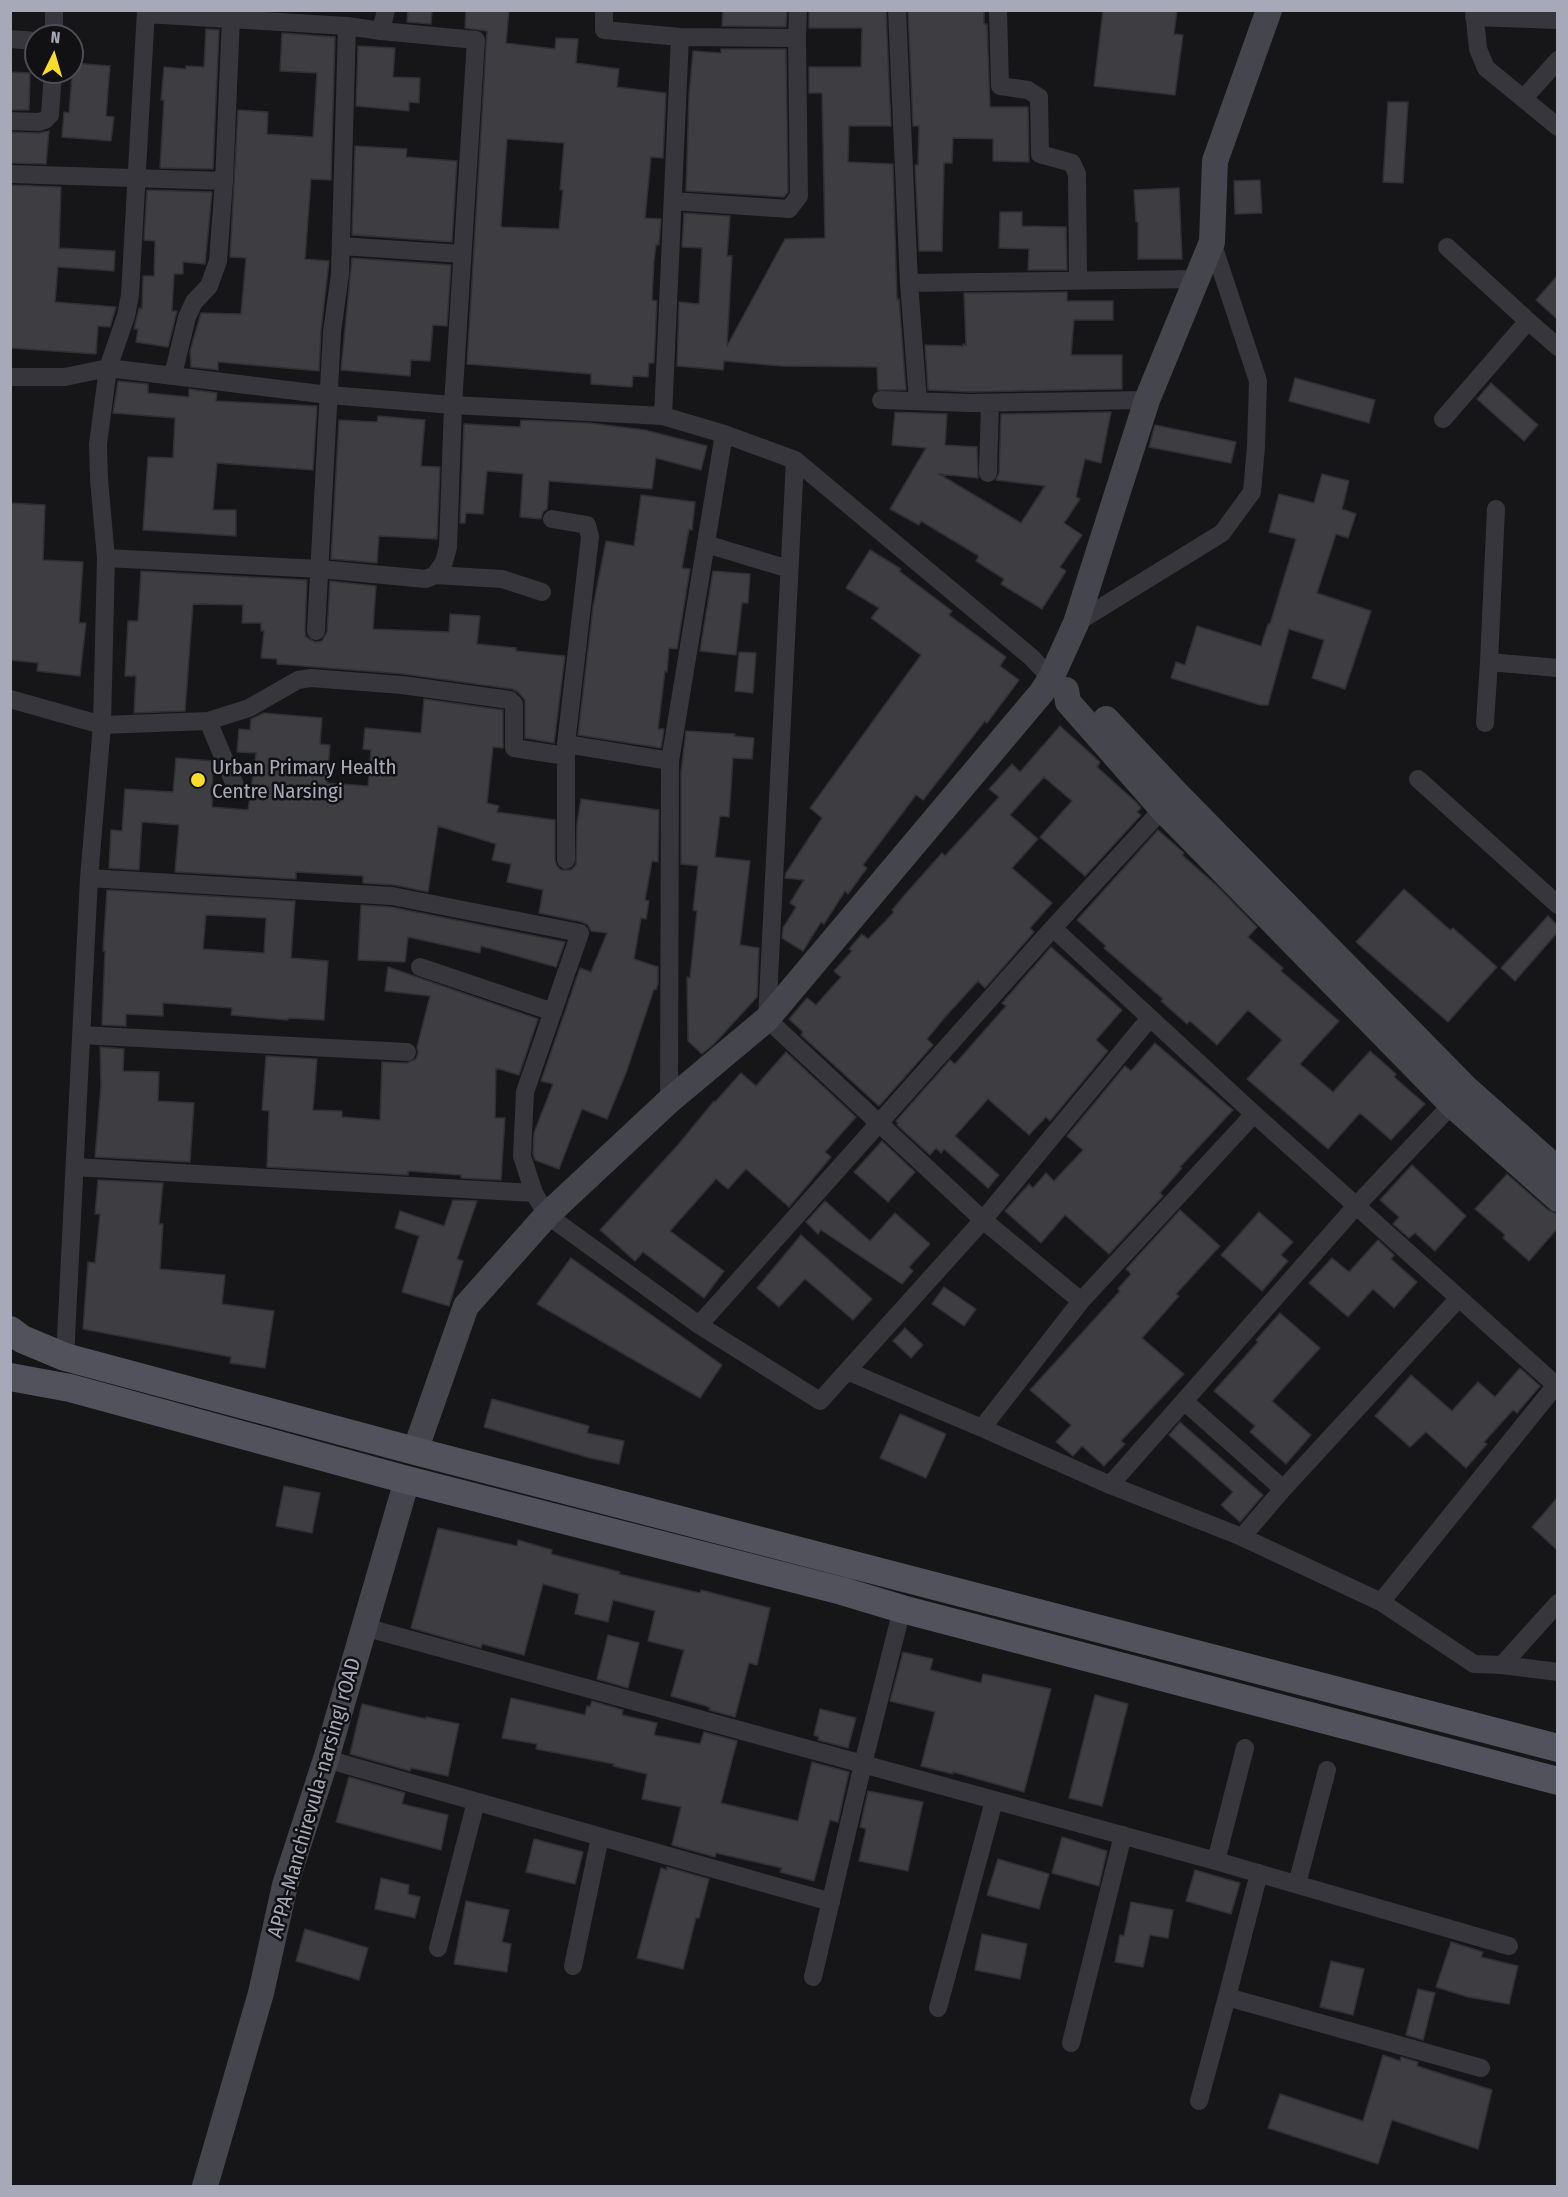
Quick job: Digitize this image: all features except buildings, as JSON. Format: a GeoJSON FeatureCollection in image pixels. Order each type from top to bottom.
{"type":"FeatureCollection","features":[{"type":"Feature","properties":{"kind":"main road"},"geometry":{"type":"LineString","coordinates":[[10,1330],[22,1339],[65,1357],[415,1451],[1557,1748]]}},
{"type":"Feature","properties":{"kind":"main road"},"geometry":{"type":"LineString","coordinates":[[10,1377],[70,1388],[407,1480],[842,1591],[902,1609],[1557,1781]]}},
{"type":"Feature","properties":{"kind":"street"},"geometry":{"type":"LineString","coordinates":[[381,31],[386,10]]}},
{"type":"Feature","properties":{"kind":"street"},"geometry":{"type":"LineString","coordinates":[[604,10],[604,30],[680,37],[797,38]]}},
{"type":"Feature","properties":{"kind":"street"},"geometry":{"type":"LineString","coordinates":[[673,201],[789,209],[799,196],[798,10]]}},
{"type":"Feature","properties":{"kind":"street"},"geometry":{"type":"LineString","coordinates":[[897,10],[909,283],[918,401]]}},
{"type":"Feature","properties":{"kind":"street"},"geometry":{"type":"LineString","coordinates":[[998,10],[1000,86],[1028,90],[1039,97],[1040,154],[1072,162],[1077,174],[1078,280]]}},
{"type":"Feature","properties":{"kind":"street"},"geometry":{"type":"LineString","coordinates":[[415,1451],[466,1306],[547,1215],[669,1101],[767,1018],[1042,692],[1058,684],[1147,400],[1212,242],[1215,161],[1269,10]]}},
{"type":"Feature","properties":{"kind":"street"},"geometry":{"type":"LineString","coordinates":[[65,1357],[89,878],[102,725],[106,558],[98,444],[108,368],[126,316],[130,295],[146,12],[347,26],[476,40],[453,405],[448,547],[444,562],[435,575]]}},
{"type":"Feature","properties":{"kind":"street"},"geometry":{"type":"LineString","coordinates":[[1548,16],[1474,14],[1478,49],[1486,68],[1557,127]]}},
{"type":"Feature","properties":{"kind":"street"},"geometry":{"type":"LineString","coordinates":[[173,375],[187,317],[194,302],[210,286],[218,261],[231,18]]}},
{"type":"Feature","properties":{"kind":"street"},"geometry":{"type":"LineString","coordinates":[[316,631],[329,395],[341,246],[347,26]]}},
{"type":"Feature","properties":{"kind":"street"},"geometry":{"type":"LineString","coordinates":[[663,416],[680,37]]}},
{"type":"Feature","properties":{"kind":"street"},"geometry":{"type":"LineString","coordinates":[[1524,98],[1557,60]]}},
{"type":"Feature","properties":{"kind":"street"},"geometry":{"type":"LineString","coordinates":[[10,121],[39,122],[45,120],[50,115],[52,84]]}},
{"type":"Feature","properties":{"kind":"street"},"geometry":{"type":"LineString","coordinates":[[10,174],[224,181]]}},
{"type":"Feature","properties":{"kind":"street"},"geometry":{"type":"LineString","coordinates":[[1076,623],[1222,533],[1252,492],[1258,381],[1212,242]]}},
{"type":"Feature","properties":{"kind":"street"},"geometry":{"type":"LineString","coordinates":[[341,246],[462,254]]}},
{"type":"Feature","properties":{"kind":"street"},"geometry":{"type":"LineString","coordinates":[[1447,247],[1557,347]]}},
{"type":"Feature","properties":{"kind":"street"},"geometry":{"type":"LineString","coordinates":[[909,283],[1197,279]]}},
{"type":"Feature","properties":{"kind":"street"},"geometry":{"type":"LineString","coordinates":[[1443,419],[1528,321]]}},
{"type":"Feature","properties":{"kind":"street"},"geometry":{"type":"LineString","coordinates":[[10,377],[65,377],[108,368],[329,395],[453,405],[663,416],[724,434],[795,460],[1031,657],[1058,684],[1068,702],[1169,801],[1557,1199]]}},
{"type":"Feature","properties":{"kind":"street"},"geometry":{"type":"LineString","coordinates":[[881,400],[990,403],[1147,400]]}},
{"type":"Feature","properties":{"kind":"street"},"geometry":{"type":"LineString","coordinates":[[988,474],[990,403]]}},
{"type":"Feature","properties":{"kind":"street"},"geometry":{"type":"LineString","coordinates":[[669,1101],[670,761],[724,434]]}},
{"type":"Feature","properties":{"kind":"street"},"geometry":{"type":"LineString","coordinates":[[795,460],[767,1018],[983,1220],[1081,1301]]}},
{"type":"Feature","properties":{"kind":"street"},"geometry":{"type":"LineString","coordinates":[[1485,723],[1496,509]]}},
{"type":"Feature","properties":{"kind":"street"},"geometry":{"type":"LineString","coordinates":[[552,519],[587,525],[590,537],[566,750],[566,860]]}},
{"type":"Feature","properties":{"kind":"street"},"geometry":{"type":"LineString","coordinates":[[706,544],[789,569]]}},
{"type":"Feature","properties":{"kind":"street"},"geometry":{"type":"LineString","coordinates":[[106,558],[320,569],[426,579],[435,575],[502,579],[542,592]]}},
{"type":"Feature","properties":{"kind":"street"},"geometry":{"type":"LineString","coordinates":[[1489,662],[1557,668]]}},
{"type":"Feature","properties":{"kind":"street"},"geometry":{"type":"LineString","coordinates":[[10,699],[102,725],[208,721],[249,708],[298,680],[311,678],[402,685],[510,700],[514,704],[514,748],[566,750],[670,761]]}},
{"type":"Feature","properties":{"kind":"street"},"geometry":{"type":"LineString","coordinates":[[208,721],[235,785]]}},
{"type":"Feature","properties":{"kind":"street"},"geometry":{"type":"LineString","coordinates":[[1418,779],[1557,905]]}},
{"type":"Feature","properties":{"kind":"street"},"geometry":{"type":"LineString","coordinates":[[699,1325],[1169,801]]}},
{"type":"Feature","properties":{"kind":"street"},"geometry":{"type":"LineString","coordinates":[[89,878],[392,896],[580,933],[525,1092],[522,1156],[534,1193],[547,1215],[699,1325],[820,1401],[983,1220],[1150,1018]]}},
{"type":"Feature","properties":{"kind":"street"},"geometry":{"type":"LineString","coordinates":[[1053,928],[1254,1114],[1557,1386],[1381,1602]]}},
{"type":"Feature","properties":{"kind":"street"},"geometry":{"type":"LineString","coordinates":[[420,967],[553,1012]]}},
{"type":"Feature","properties":{"kind":"street"},"geometry":{"type":"LineString","coordinates":[[81,1035],[407,1053]]}},
{"type":"Feature","properties":{"kind":"street"},"geometry":{"type":"LineString","coordinates":[[1459,1097],[1557,1170]]}},
{"type":"Feature","properties":{"kind":"street"},"geometry":{"type":"LineString","coordinates":[[1110,1485],[1356,1206],[1459,1097]]}},
{"type":"Feature","properties":{"kind":"street"},"geometry":{"type":"LineString","coordinates":[[982,1428],[1081,1301],[1254,1114]]}},
{"type":"Feature","properties":{"kind":"street"},"geometry":{"type":"LineString","coordinates":[[75,1167],[534,1193]]}},
{"type":"Feature","properties":{"kind":"street"},"geometry":{"type":"LineString","coordinates":[[1242,1537],[1283,1489],[1459,1298]]}},
{"type":"Feature","properties":{"kind":"street"},"geometry":{"type":"LineString","coordinates":[[847,1371],[1110,1485],[1242,1537],[1381,1602],[1474,1664],[1557,1671]]}},
{"type":"Feature","properties":{"kind":"street"},"geometry":{"type":"LineString","coordinates":[[1184,1401],[1283,1489]]}},
{"type":"Feature","properties":{"kind":"street","name":"APPA-Manchirevula-narsingI rOAD"},"geometry":{"type":"LineString","coordinates":[[205,2187],[261,1993],[285,1885],[326,1759],[407,1480]]}},
{"type":"Feature","properties":{"kind":"street"},"geometry":{"type":"LineString","coordinates":[[1502,1665],[1557,1603]]}},
{"type":"Feature","properties":{"kind":"street"},"geometry":{"type":"LineString","coordinates":[[813,1977],[902,1609]]}},
{"type":"Feature","properties":{"kind":"street"},"geometry":{"type":"LineString","coordinates":[[364,1627],[1123,1835],[1509,1946]]}},
{"type":"Feature","properties":{"kind":"street"},"geometry":{"type":"LineString","coordinates":[[1216,1861],[1245,1748]]}},
{"type":"Feature","properties":{"kind":"street"},"geometry":{"type":"LineString","coordinates":[[326,1759],[831,1902]]}},
{"type":"Feature","properties":{"kind":"street"},"geometry":{"type":"LineString","coordinates":[[1297,1884],[1327,1770]]}},
{"type":"Feature","properties":{"kind":"street"},"geometry":{"type":"LineString","coordinates":[[938,2008],[994,1800]]}},
{"type":"Feature","properties":{"kind":"street"},"geometry":{"type":"LineString","coordinates":[[438,1948],[476,1802]]}},
{"type":"Feature","properties":{"kind":"street"},"geometry":{"type":"LineString","coordinates":[[1071,2043],[1123,1835]]}},
{"type":"Feature","properties":{"kind":"street"},"geometry":{"type":"LineString","coordinates":[[573,1966],[600,1837]]}},
{"type":"Feature","properties":{"kind":"street"},"geometry":{"type":"LineString","coordinates":[[1199,2101],[1259,1873]]}},
{"type":"Feature","properties":{"kind":"street"},"geometry":{"type":"LineString","coordinates":[[1227,1997],[1481,2068]]}},
{"type":"Feature","properties":{"kind":"place","name":"Urban Primary Health Centre Narsingi"},"geometry":{"type":"Point","coordinates":[198,780]}}]}
